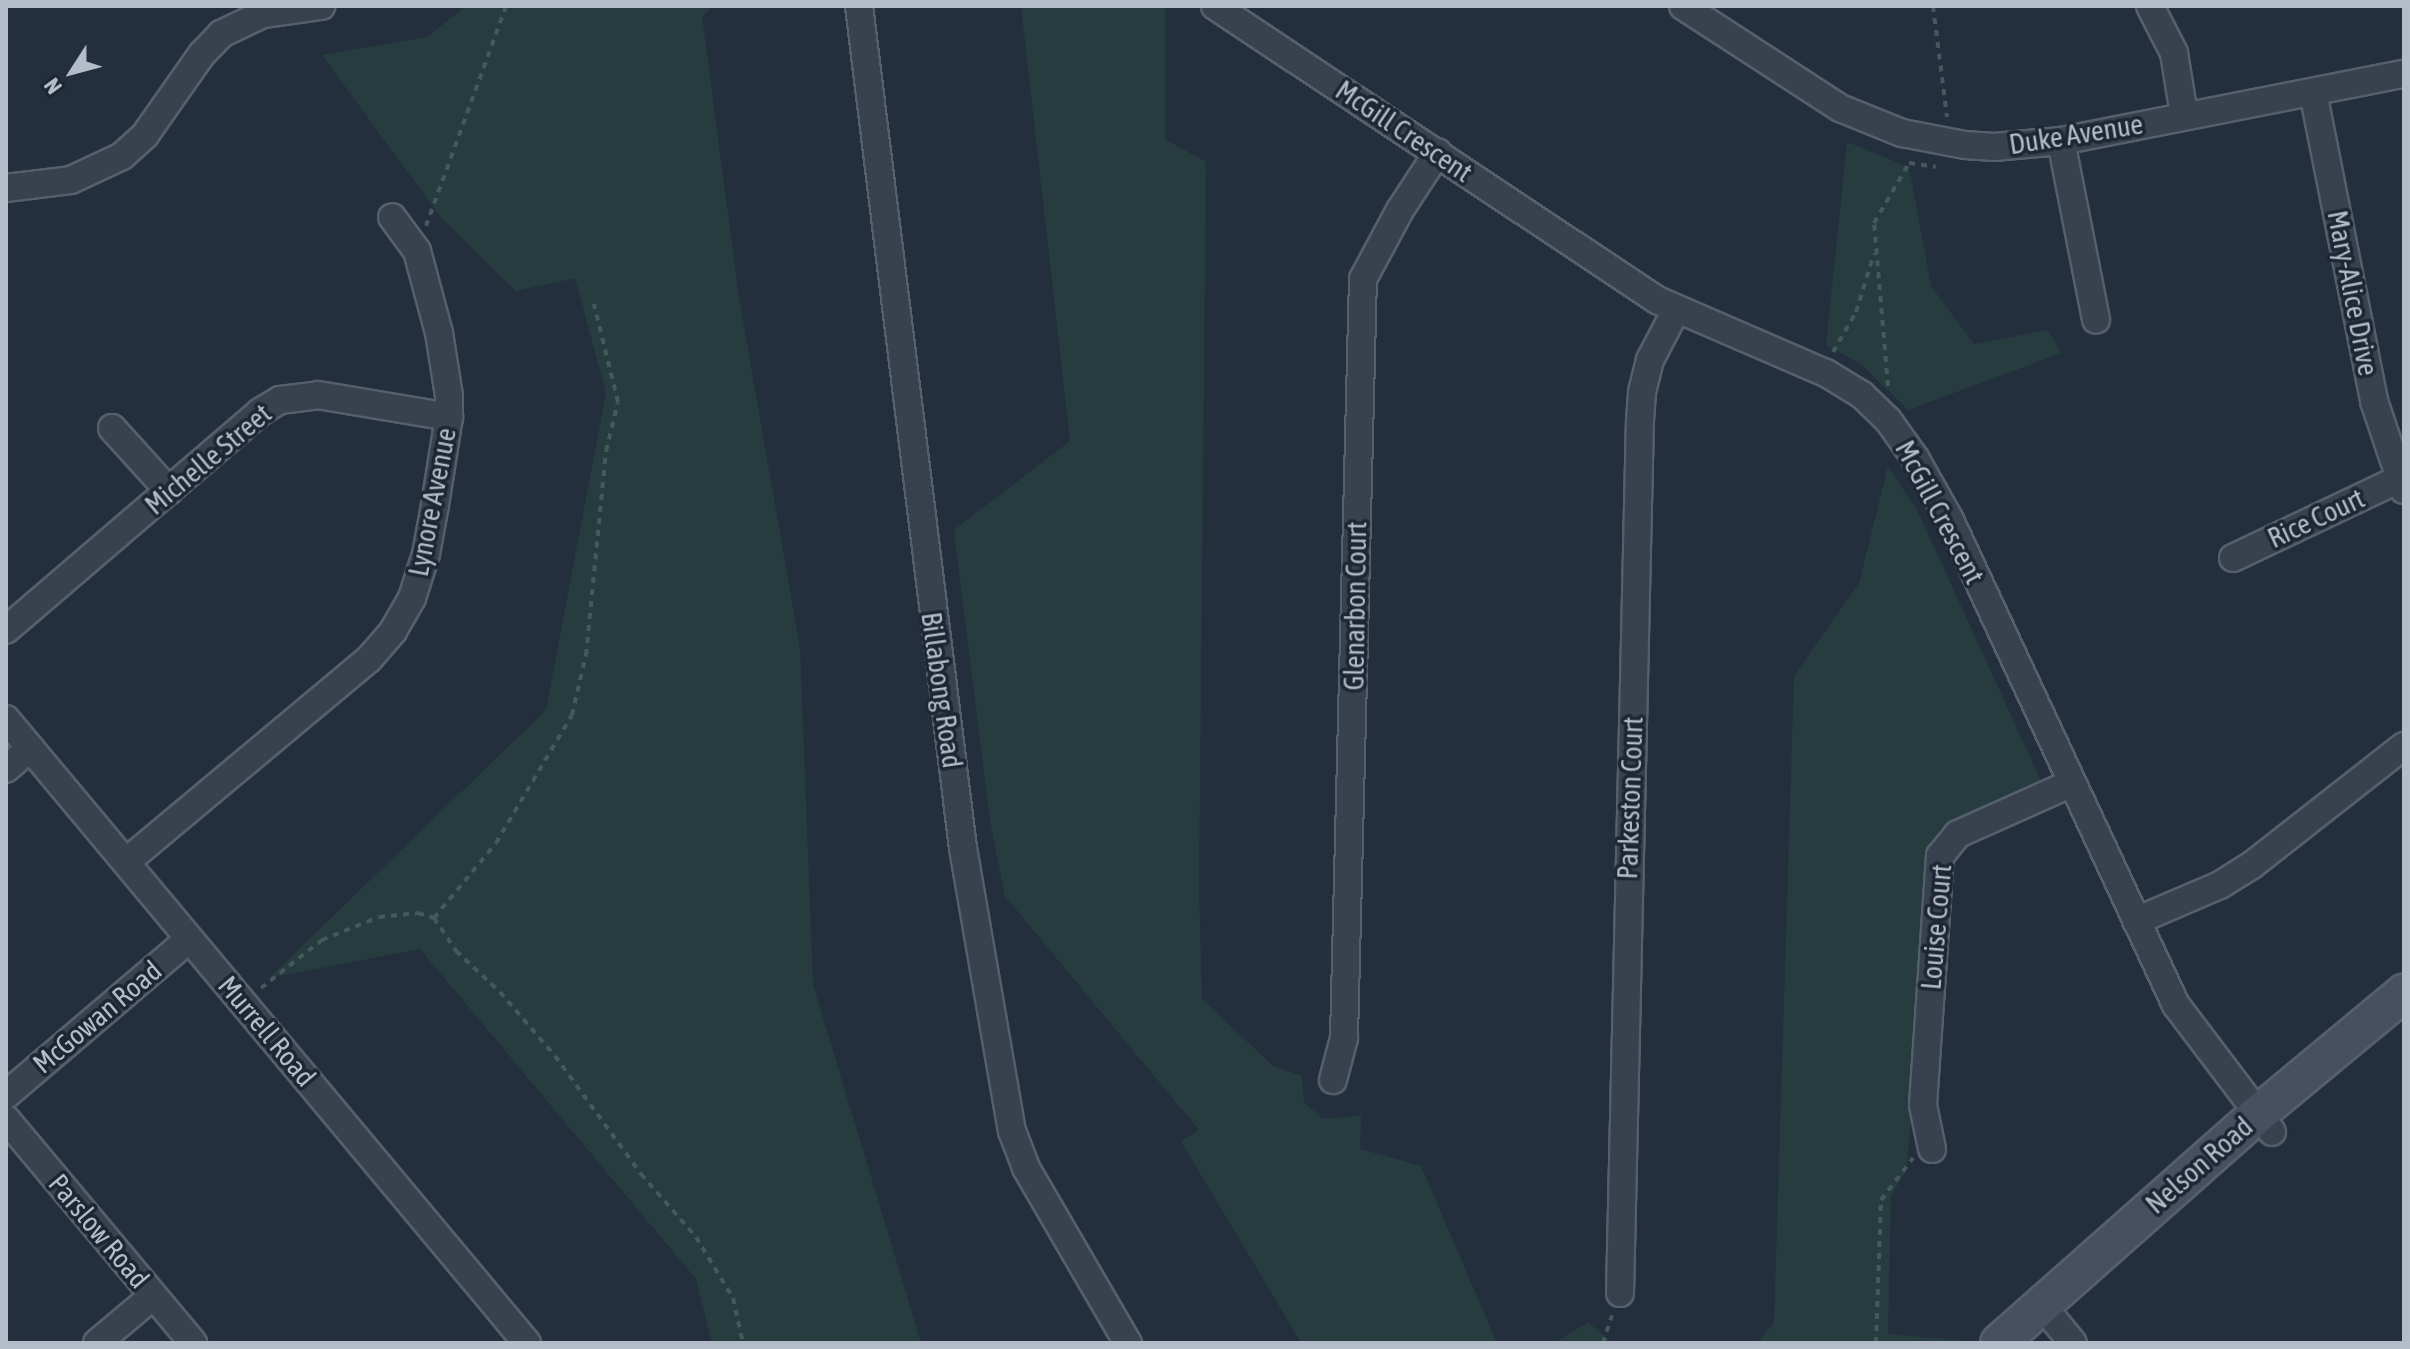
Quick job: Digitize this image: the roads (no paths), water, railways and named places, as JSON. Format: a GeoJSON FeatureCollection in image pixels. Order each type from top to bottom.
{"type":"FeatureCollection","features":[{"type":"Feature","properties":{"kind":"main road","name":"Nelson Road"},"geometry":{"type":"LineString","coordinates":[[1999,1343],[2050,1328],[2404,993]]}},
{"type":"Feature","properties":{"kind":"main road","name":"Nelson Road"},"geometry":{"type":"LineString","coordinates":[[2265,1123],[2404,1022]]}},
{"type":"Feature","properties":{"kind":"street"},"geometry":{"type":"LineString","coordinates":[[6,188],[71,180],[122,156],[145,135],[202,54],[221,34],[263,14],[321,6]]}},
{"type":"Feature","properties":{"kind":"street","name":"Billabong Road"},"geometry":{"type":"LineString","coordinates":[[859,6],[963,848],[1012,1131],[1032,1179],[1128,1343]]}},
{"type":"Feature","properties":{"kind":"street","name":"McGill Crescent"},"geometry":{"type":"LineString","coordinates":[[1215,6],[1636,287],[1676,310],[1826,373],[1862,395],[1888,420],[1915,458],[1949,518],[2136,921],[2186,1021],[2265,1123]]}},
{"type":"Feature","properties":{"kind":"street","name":"Duke Avenue"},"geometry":{"type":"LineString","coordinates":[[1683,6],[1840,108],[1902,133],[1951,143],[1994,147],[2061,141],[2404,74]]}},
{"type":"Feature","properties":{"kind":"street"},"geometry":{"type":"LineString","coordinates":[[2150,6],[2174,53],[2184,115]]}},
{"type":"Feature","properties":{"kind":"street","name":"Mary-Alice Drive"},"geometry":{"type":"LineString","coordinates":[[2313,92],[2374,401],[2401,485]]}},
{"type":"Feature","properties":{"kind":"street"},"geometry":{"type":"LineString","coordinates":[[2061,141],[2096,320]]}},
{"type":"Feature","properties":{"kind":"street","name":"Glenarbon Court"},"geometry":{"type":"LineString","coordinates":[[1333,1080],[1344,1038],[1363,279],[1400,210],[1438,152]]}},
{"type":"Feature","properties":{"kind":"street","name":"Lynore Avenue"},"geometry":{"type":"LineString","coordinates":[[126,862],[350,676],[393,631],[412,598],[426,554],[449,417],[439,333],[417,251],[392,217]]}},
{"type":"Feature","properties":{"kind":"street","name":"Parkeston Court"},"geometry":{"type":"LineString","coordinates":[[1620,1293],[1640,421],[1642,392],[1650,360],[1676,310]]}},
{"type":"Feature","properties":{"kind":"street","name":"Michelle Street"},"geometry":{"type":"LineString","coordinates":[[6,630],[260,412],[288,397],[318,395],[449,417]]}},
{"type":"Feature","properties":{"kind":"street"},"geometry":{"type":"LineString","coordinates":[[112,428],[169,491]]}},
{"type":"Feature","properties":{"kind":"street","name":"Rice Court"},"geometry":{"type":"LineString","coordinates":[[2233,558],[2401,485]]}},
{"type":"Feature","properties":{"kind":"street","name":"Murrell Road"},"geometry":{"type":"LineString","coordinates":[[6,719],[527,1343]]}},
{"type":"Feature","properties":{"kind":"street"},"geometry":{"type":"LineString","coordinates":[[2136,921],[2220,885],[2252,865],[2404,746]]}},
{"type":"Feature","properties":{"kind":"street"},"geometry":{"type":"LineString","coordinates":[[6,769],[30,748]]}},
{"type":"Feature","properties":{"kind":"street","name":"Louise Court"},"geometry":{"type":"LineString","coordinates":[[1923,1153],[1923,1105],[1940,856],[1958,834],[2072,783]]}},
{"type":"Feature","properties":{"kind":"street","name":"McGowan Road"},"geometry":{"type":"LineString","coordinates":[[6,1095],[189,939]]}},
{"type":"Feature","properties":{"kind":"street","name":"Parslow Road"},"geometry":{"type":"LineString","coordinates":[[6,1119],[193,1343]]}},
{"type":"Feature","properties":{"kind":"street"},"geometry":{"type":"LineString","coordinates":[[97,1343],[153,1296]]}}]}
